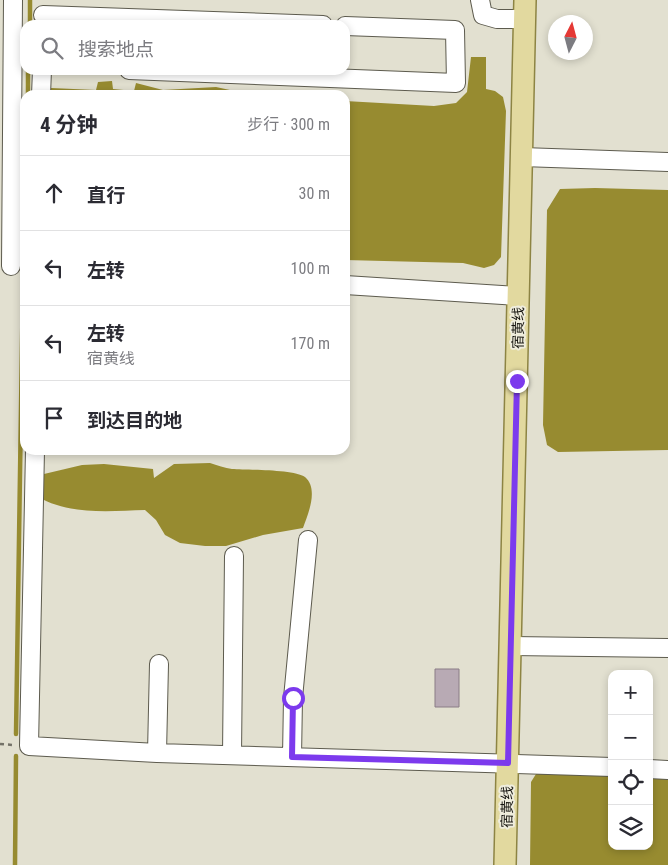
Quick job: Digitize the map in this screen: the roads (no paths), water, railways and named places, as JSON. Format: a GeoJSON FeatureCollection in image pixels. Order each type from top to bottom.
{"type":"FeatureCollection","features":[{"type":"Feature","properties":{"kind":"main road","name":"宿黄线"},"geometry":{"type":"LineString","coordinates":[[505,865],[525,10]]}},
{"type":"Feature","properties":{"kind":"lane"},"geometry":{"type":"LineString","coordinates":[[480,0],[483,15],[497,19],[525,10]]}},
{"type":"Feature","properties":{"kind":"lane"},"geometry":{"type":"LineString","coordinates":[[9,10],[12,266]]}},
{"type":"Feature","properties":{"kind":"lane"},"geometry":{"type":"LineString","coordinates":[[43,13],[206,20]]}},
{"type":"Feature","properties":{"kind":"lane"},"geometry":{"type":"LineString","coordinates":[[255,75],[456,83],[455,30],[350,26]]}},
{"type":"Feature","properties":{"kind":"lane"},"geometry":{"type":"LineString","coordinates":[[41,90],[42,75]]}},
{"type":"Feature","properties":{"kind":"lane"},"geometry":{"type":"LineString","coordinates":[[522,157],[668,162]]}},
{"type":"Feature","properties":{"kind":"lane"},"geometry":{"type":"LineString","coordinates":[[350,286],[519,296]]}},
{"type":"Feature","properties":{"kind":"lane"},"geometry":{"type":"LineString","coordinates":[[35,455],[29,746],[157,753],[508,763],[608,768]]}},
{"type":"Feature","properties":{"kind":"lane"},"geometry":{"type":"LineString","coordinates":[[292,757],[293,698],[308,540]]}},
{"type":"Feature","properties":{"kind":"lane"},"geometry":{"type":"LineString","coordinates":[[232,755],[234,556]]}},
{"type":"Feature","properties":{"kind":"lane"},"geometry":{"type":"LineString","coordinates":[[511,646],[668,648]]}},
{"type":"Feature","properties":{"kind":"lane"},"geometry":{"type":"LineString","coordinates":[[157,753],[159,664]]}},
{"type":"Feature","properties":{"kind":"lane"},"geometry":{"type":"LineString","coordinates":[[653,769],[668,770]]}},
{"type":"Feature","properties":{"kind":"waterway"},"geometry":{"type":"LineString","coordinates":[[30,0],[30,20]]}},
{"type":"Feature","properties":{"kind":"waterway"},"geometry":{"type":"LineString","coordinates":[[28,75],[28,90]]}},
{"type":"Feature","properties":{"kind":"waterway"},"geometry":{"type":"LineString","coordinates":[[16,734],[20,455]]}},
{"type":"Feature","properties":{"kind":"waterway"},"geometry":{"type":"LineString","coordinates":[[15,865],[16,756]]}}]}
